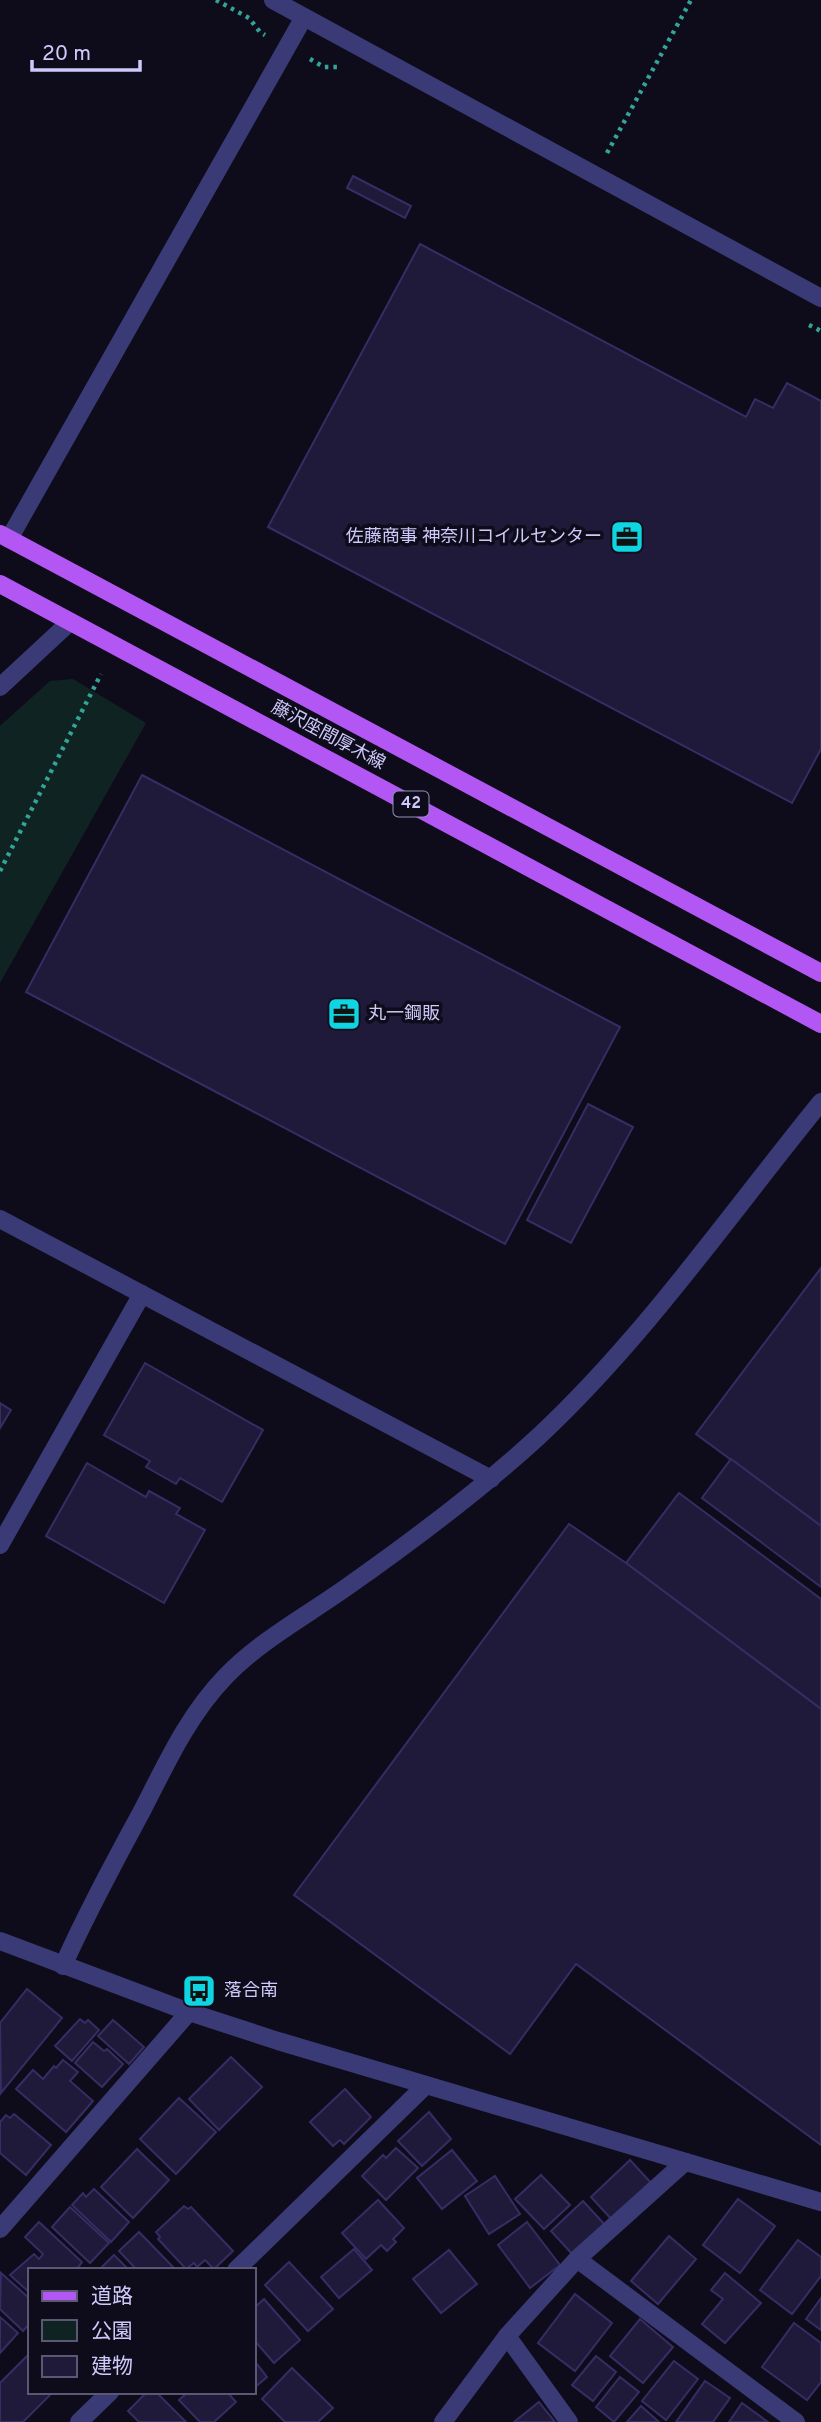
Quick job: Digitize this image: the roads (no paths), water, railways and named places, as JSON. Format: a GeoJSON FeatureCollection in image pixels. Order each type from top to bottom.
{"type":"FeatureCollection","features":[{"type":"Feature","properties":{"kind":"main road","name":"藤沢座間厚木線"},"geometry":{"type":"LineString","coordinates":[[5,537],[821,973]]}},
{"type":"Feature","properties":{"kind":"main road","name":"藤沢座間厚木線"},"geometry":{"type":"LineString","coordinates":[[0,584],[821,1024]]}},
{"type":"Feature","properties":{"kind":"street"},"geometry":{"type":"LineString","coordinates":[[273,0],[821,298]]}},
{"type":"Feature","properties":{"kind":"street"},"geometry":{"type":"LineString","coordinates":[[5,537],[304,17]]}},
{"type":"Feature","properties":{"kind":"street"},"geometry":{"type":"LineString","coordinates":[[0,687],[70,621]]}},
{"type":"Feature","properties":{"kind":"street"},"geometry":{"type":"LineString","coordinates":[[63,1966],[181,1736],[212,1690],[257,1649],[389,1558],[491,1479],[592,1383],[697,1259],[821,1102]]}},
{"type":"Feature","properties":{"kind":"street"},"geometry":{"type":"LineString","coordinates":[[0,1219],[491,1479]]}},
{"type":"Feature","properties":{"kind":"street"},"geometry":{"type":"LineString","coordinates":[[0,1545],[142,1294]]}},
{"type":"Feature","properties":{"kind":"street"},"geometry":{"type":"LineString","coordinates":[[0,1941],[188,2012],[425,2086],[821,2202]]}},
{"type":"Feature","properties":{"kind":"street"},"geometry":{"type":"LineString","coordinates":[[0,2229],[188,2012]]}},
{"type":"Feature","properties":{"kind":"street"},"geometry":{"type":"LineString","coordinates":[[238,2268],[425,2086]]}},
{"type":"Feature","properties":{"kind":"street"},"geometry":{"type":"LineString","coordinates":[[443,2422],[507,2336],[577,2259],[685,2162]]}},
{"type":"Feature","properties":{"kind":"street"},"geometry":{"type":"LineString","coordinates":[[577,2259],[796,2422]]}},
{"type":"Feature","properties":{"kind":"street"},"geometry":{"type":"LineString","coordinates":[[507,2336],[569,2422]]}},
{"type":"Feature","properties":{"kind":"street"},"geometry":{"type":"LineString","coordinates":[[79,2422],[108,2394]]}},
{"type":"Feature","properties":{"kind":"place","name":"佐藤商事 神奈川コイルセンター"},"geometry":{"type":"Point","coordinates":[627,537]}},
{"type":"Feature","properties":{"kind":"place","name":"丸一鋼販"},"geometry":{"type":"Point","coordinates":[344,1014]}},
{"type":"Feature","properties":{"kind":"place","name":"落合南"},"geometry":{"type":"Point","coordinates":[199,1991]}}]}
